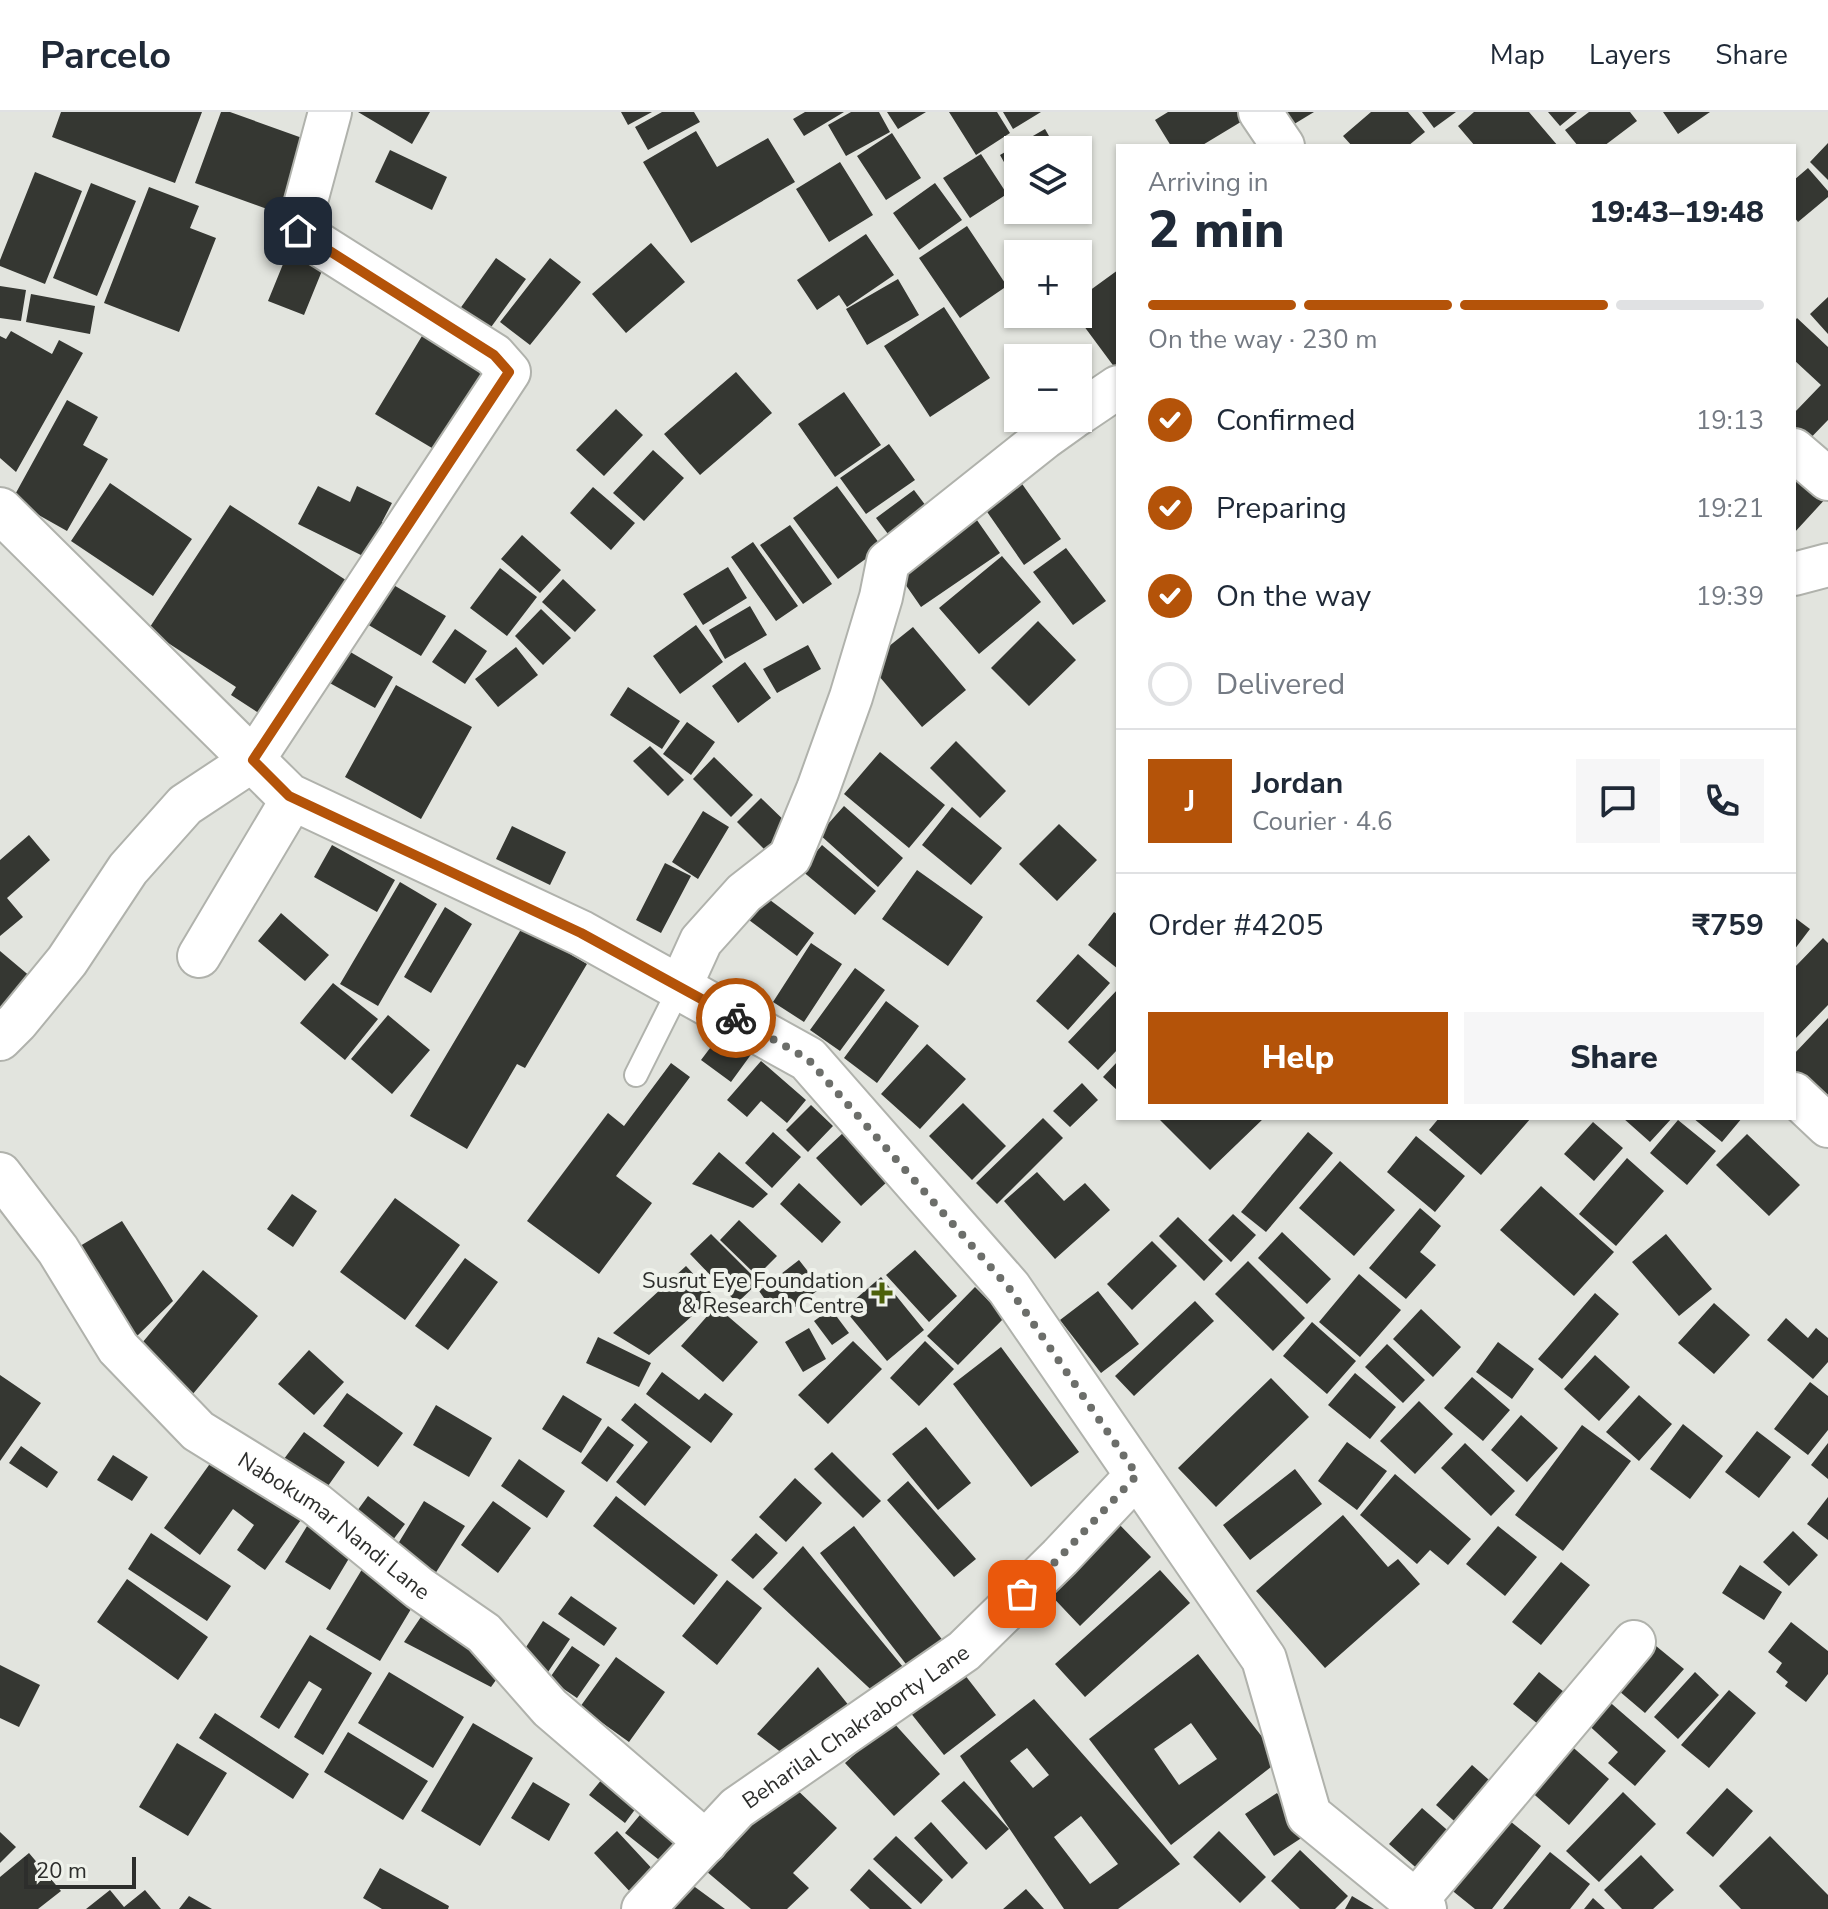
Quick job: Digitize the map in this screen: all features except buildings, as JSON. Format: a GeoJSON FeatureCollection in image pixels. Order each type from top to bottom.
{"type":"FeatureCollection","features":[{"type":"Feature","properties":{"kind":"main road"},"geometry":{"type":"LineString","coordinates":[[0,510],[289,796],[581,933],[808,1059],[1009,1288],[1264,1659],[1309,1815],[1420,1905]]}},
{"type":"Feature","properties":{"kind":"street"},"geometry":{"type":"LineString","coordinates":[[0,1039],[67,961],[128,869],[185,805],[253,760],[509,372],[494,355],[298,231],[330,112]]}},
{"type":"Feature","properties":{"kind":"street"},"geometry":{"type":"LineString","coordinates":[[1260,112],[1282,144]]}},
{"type":"Feature","properties":{"kind":"street"},"geometry":{"type":"LineString","coordinates":[[1092,405],[1116,388]]}},
{"type":"Feature","properties":{"kind":"street"},"geometry":{"type":"LineString","coordinates":[[680,987],[701,941],[744,893],[790,857],[851,697],[881,597],[888,562],[1052,432]]}},
{"type":"Feature","properties":{"kind":"street"},"geometry":{"type":"LineString","coordinates":[[1796,452],[1828,479]]}},
{"type":"Feature","properties":{"kind":"street"},"geometry":{"type":"LineString","coordinates":[[1796,573],[1828,565]]}},
{"type":"Feature","properties":{"kind":"street"},"geometry":{"type":"LineString","coordinates":[[199,956],[293,798]]}},
{"type":"Feature","properties":{"kind":"street"},"geometry":{"type":"LineString","coordinates":[[1796,1096],[1828,1126]]}},
{"type":"Feature","properties":{"kind":"street","name":"Nabokumar Nandi Lane"},"geometry":{"type":"LineString","coordinates":[[0,1174],[58,1250],[118,1348],[198,1431],[316,1504],[419,1588],[484,1633],[550,1708],[706,1842]]}},
{"type":"Feature","properties":{"kind":"street","name":"Beharilal Chakraborty Lane"},"geometry":{"type":"LineString","coordinates":[[643,1909],[737,1808],[964,1651],[1060,1557],[1137,1475]]}},
{"type":"Feature","properties":{"kind":"street"},"geometry":{"type":"LineString","coordinates":[[1420,1905],[1634,1642]]}},
{"type":"Feature","properties":{"kind":"lane"},"geometry":{"type":"LineString","coordinates":[[636,1075],[680,987]]}},
{"type":"Feature","properties":{"kind":"way so far"},"geometry":{"type":"LineString","coordinates":[[736,1018],[808,1059],[1009,1288],[1137,1475],[1022,1594]]}},
{"type":"Feature","properties":{"kind":"place","name":"Susrut Eye Foundation & Research Centre"},"geometry":{"type":"Point","coordinates":[882,1293]}},
{"type":"Feature","properties":{"kind":"route"},"geometry":{"type":"LineString","coordinates":[[298,231],[494,355],[509,372],[253,760],[289,796],[581,933],[736,1018]]}}]}
